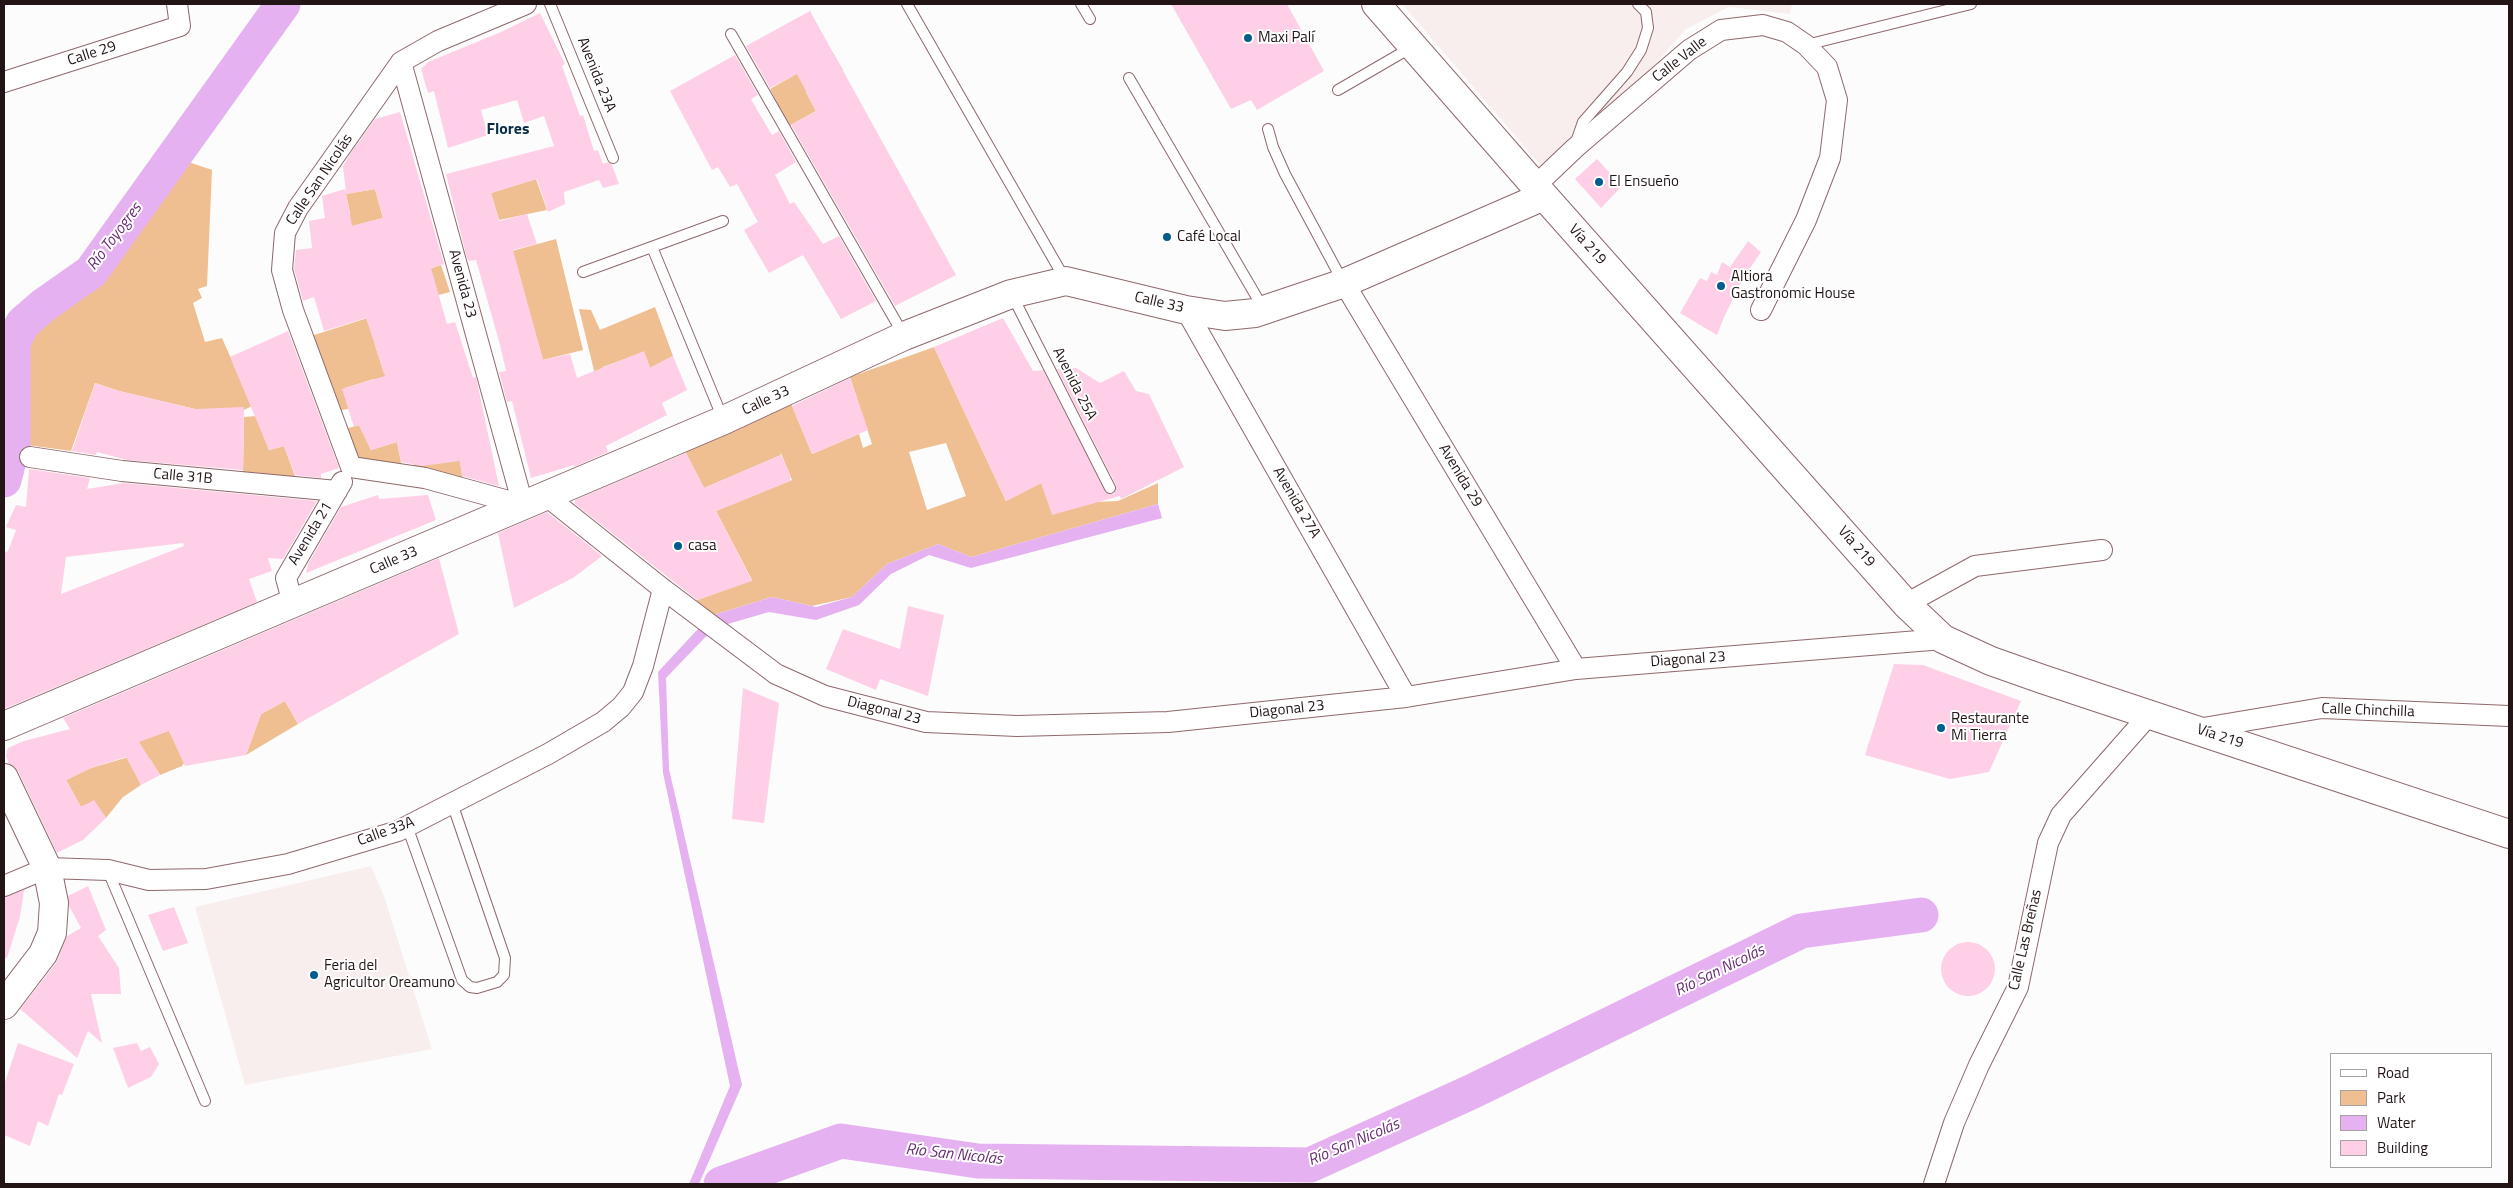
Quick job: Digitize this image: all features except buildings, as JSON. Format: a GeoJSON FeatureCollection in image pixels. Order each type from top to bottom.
{"type":"FeatureCollection","features":[{"type":"Feature","properties":{"kind":"main road","name":"Vía 219"},"geometry":{"type":"LineString","coordinates":[[1376,4],[1539,191],[1906,604],[1943,639],[1991,661],[2509,834]]}},
{"type":"Feature","properties":{"kind":"main road","name":"Calle 33"},"geometry":{"type":"LineString","coordinates":[[4,726],[724,420],[904,336],[1011,294],[1066,281],[1186,310],[1225,316],[1256,314],[1344,284],[1539,191]]}},
{"type":"Feature","properties":{"kind":"main road"},"geometry":{"type":"LineString","coordinates":[[4,778],[46,868],[54,903],[52,933],[43,954],[4,1004]]}},
{"type":"Feature","properties":{"kind":"street","name":"Calle 29"},"geometry":{"type":"LineString","coordinates":[[4,82],[180,26],[177,4]]}},
{"type":"Feature","properties":{"kind":"street","name":"Calle San Nicolás"},"geometry":{"type":"LineString","coordinates":[[351,467],[293,310],[282,270],[285,232],[298,208],[401,62],[438,41],[525,4]]}},
{"type":"Feature","properties":{"kind":"street","name":"Calle Valle"},"geometry":{"type":"LineString","coordinates":[[1539,191],[1575,148],[1689,50],[1721,30],[1764,25],[1787,32],[1806,45],[1827,67],[1837,100],[1830,158],[1806,220],[1761,310]]}},
{"type":"Feature","properties":{"kind":"street","name":"Avenida 23"},"geometry":{"type":"LineString","coordinates":[[401,62],[534,500]]}},
{"type":"Feature","properties":{"kind":"street","name":"Avenida 29"},"geometry":{"type":"LineString","coordinates":[[1344,284],[1576,669]]}},
{"type":"Feature","properties":{"kind":"street","name":"Avenida 27A"},"geometry":{"type":"LineString","coordinates":[[1186,310],[1406,698]]}},
{"type":"Feature","properties":{"kind":"street","name":"Calle 31B"},"geometry":{"type":"LineString","coordinates":[[30,457],[122,471],[337,491]]}},
{"type":"Feature","properties":{"kind":"street","name":"Avenida 21"},"geometry":{"type":"LineString","coordinates":[[293,604],[286,578],[351,467]]}},
{"type":"Feature","properties":{"kind":"street"},"geometry":{"type":"LineString","coordinates":[[351,467],[425,478],[534,500],[663,589]]}},
{"type":"Feature","properties":{"kind":"street"},"geometry":{"type":"LineString","coordinates":[[1906,604],[1975,566],[2102,550]]}},
{"type":"Feature","properties":{"kind":"street","name":"Diagonal 23"},"geometry":{"type":"LineString","coordinates":[[663,589],[776,674],[825,696],[926,722],[1017,726],[1168,722],[1406,698],[1576,669],[1943,639]]}},
{"type":"Feature","properties":{"kind":"street","name":"Calle 33A"},"geometry":{"type":"LineString","coordinates":[[4,886],[46,868],[108,870],[150,880],[206,879],[288,864],[407,826],[548,754],[602,722],[621,707],[633,692],[643,666],[663,589]]}},
{"type":"Feature","properties":{"kind":"street","name":"Calle Chinchilla"},"geometry":{"type":"LineString","coordinates":[[2197,729],[2322,708],[2509,716]]}},
{"type":"Feature","properties":{"kind":"street","name":"Calle Las Breñas"},"geometry":{"type":"LineString","coordinates":[[1934,1184],[1954,1123],[1979,1065],[2018,987],[2048,843],[2061,815],[2149,715]]}},
{"type":"Feature","properties":{"kind":"lane","name":"Avenida 23A"},"geometry":{"type":"LineString","coordinates":[[550,4],[613,158]]}},
{"type":"Feature","properties":{"kind":"lane"},"geometry":{"type":"LineString","coordinates":[[907,4],[1066,281]]}},
{"type":"Feature","properties":{"kind":"lane"},"geometry":{"type":"LineString","coordinates":[[1081,4],[1090,19]]}},
{"type":"Feature","properties":{"kind":"lane"},"geometry":{"type":"LineString","coordinates":[[1575,148],[1576,136],[1582,122],[1627,72],[1641,50],[1648,28],[1646,12],[1638,4]]}},
{"type":"Feature","properties":{"kind":"lane"},"geometry":{"type":"LineString","coordinates":[[1806,45],[1971,4]]}},
{"type":"Feature","properties":{"kind":"lane"},"geometry":{"type":"LineString","coordinates":[[731,34],[904,336]]}},
{"type":"Feature","properties":{"kind":"lane"},"geometry":{"type":"LineString","coordinates":[[1338,90],[1413,46]]}},
{"type":"Feature","properties":{"kind":"lane"},"geometry":{"type":"LineString","coordinates":[[1129,78],[1265,310]]}},
{"type":"Feature","properties":{"kind":"lane"},"geometry":{"type":"LineString","coordinates":[[1268,129],[1273,147],[1285,174],[1344,284]]}},
{"type":"Feature","properties":{"kind":"lane"},"geometry":{"type":"LineString","coordinates":[[583,272],[723,222]]}},
{"type":"Feature","properties":{"kind":"lane"},"geometry":{"type":"LineString","coordinates":[[652,246],[724,420]]}},
{"type":"Feature","properties":{"kind":"lane","name":"Avenida 25A"},"geometry":{"type":"LineString","coordinates":[[1011,294],[1110,488]]}},
{"type":"Feature","properties":{"kind":"lane"},"geometry":{"type":"LineString","coordinates":[[407,826],[462,980],[470,987],[477,988],[498,982],[504,976],[505,958],[452,803]]}},
{"type":"Feature","properties":{"kind":"lane"},"geometry":{"type":"LineString","coordinates":[[108,870],[205,1101]]}},
{"type":"Feature","properties":{"kind":"shaded area"},"geometry":{"type":"Polygon","coordinates":[[[1402,4],[1792,4],[1790,14],[1729,7],[1686,29],[1643,78],[1542,167],[1402,4]]]}},
{"type":"Feature","properties":{"kind":"shaded area"},"geometry":{"type":"Polygon","coordinates":[[[371,866],[384,896],[432,1049],[245,1085],[195,907],[371,866]]]}},
{"type":"Feature","properties":{"kind":"green space"},"geometry":{"type":"Polygon","coordinates":[[[833,53],[843,70],[806,92],[816,111],[789,126],[770,89],[833,53]]]}},
{"type":"Feature","properties":{"kind":"green space"},"geometry":{"type":"Polygon","coordinates":[[[174,157],[212,170],[207,286],[198,289],[202,298],[193,303],[205,342],[222,338],[252,406],[244,410],[195,409],[119,391],[95,383],[71,451],[13,443],[13,342],[23,323],[42,306],[92,273],[174,157]]]}},
{"type":"Feature","properties":{"kind":"green space"},"geometry":{"type":"Polygon","coordinates":[[[536,179],[547,210],[499,220],[491,193],[536,179]]]}},
{"type":"Feature","properties":{"kind":"green space"},"geometry":{"type":"Polygon","coordinates":[[[375,189],[383,218],[349,227],[350,213],[346,194],[375,189]]]}},
{"type":"Feature","properties":{"kind":"green space"},"geometry":{"type":"Polygon","coordinates":[[[556,239],[583,350],[543,360],[512,251],[556,239]]]}},
{"type":"Feature","properties":{"kind":"green space"},"geometry":{"type":"Polygon","coordinates":[[[441,265],[450,292],[439,295],[408,276],[441,265]]]}},
{"type":"Feature","properties":{"kind":"green space"},"geometry":{"type":"Polygon","coordinates":[[[655,307],[673,356],[650,368],[644,352],[603,367],[599,391],[579,309],[591,310],[600,330],[655,307]]]}},
{"type":"Feature","properties":{"kind":"green space"},"geometry":{"type":"Polygon","coordinates":[[[380,314],[375,345],[384,373],[398,368],[393,423],[374,379],[345,388],[352,408],[338,411],[311,336],[380,314]]]}},
{"type":"Feature","properties":{"kind":"green space"},"geometry":{"type":"Polygon","coordinates":[[[934,347],[1006,501],[1041,483],[1095,502],[1118,501],[1158,483],[1158,504],[971,557],[938,544],[887,564],[852,597],[812,606],[772,597],[710,616],[692,602],[752,580],[716,511],[792,480],[780,451],[781,455],[704,488],[685,451],[790,401],[812,454],[859,434],[863,448],[872,444],[850,377],[934,347]],[[946,443],[909,452],[927,510],[966,496],[946,443]]]}},
{"type":"Feature","properties":{"kind":"green space"},"geometry":{"type":"Polygon","coordinates":[[[256,416],[269,450],[284,446],[296,479],[243,474],[244,417],[256,416]]]}},
{"type":"Feature","properties":{"kind":"green space"},"geometry":{"type":"Polygon","coordinates":[[[359,425],[371,450],[397,442],[402,467],[356,461],[345,429],[359,425]]]}},
{"type":"Feature","properties":{"kind":"green space"},"geometry":{"type":"Polygon","coordinates":[[[413,454],[460,461],[463,480],[414,468],[413,454]]]}},
{"type":"Feature","properties":{"kind":"green space"},"geometry":{"type":"Polygon","coordinates":[[[285,701],[298,724],[246,755],[261,714],[285,701]]]}},
{"type":"Feature","properties":{"kind":"green space"},"geometry":{"type":"Polygon","coordinates":[[[166,725],[178,749],[207,728],[182,766],[160,775],[150,759],[132,767],[141,785],[123,797],[106,818],[94,801],[81,807],[66,780],[91,768],[132,756],[128,746],[166,725]]]}},
{"type":"Feature","properties":{"kind":"water"},"geometry":{"type":"Polygon","coordinates":[[[1158,504],[1162,518],[971,568],[929,555],[891,574],[859,605],[816,620],[769,612],[714,628],[666,678],[669,769],[742,1085],[699,1184],[689,1184],[730,1086],[663,773],[658,672],[710,616],[772,597],[816,607],[852,597],[887,564],[938,544],[971,557],[1158,504]]]}},
{"type":"Feature","properties":{"kind":"waterway","name":"Río Toyogres"},"geometry":{"type":"LineString","coordinates":[[4,480],[13,445],[13,342],[23,323],[44,305],[91,272],[283,4]]}},
{"type":"Feature","properties":{"kind":"waterway","name":"Río San Nicolás"},"geometry":{"type":"LineString","coordinates":[[721,1184],[841,1141],[978,1161],[1310,1165],[1471,1092],[1801,931],[1921,915]]}},
{"type":"Feature","properties":{"kind":"place","name":"Maxi Palí"},"geometry":{"type":"Point","coordinates":[1248,38]}},
{"type":"Feature","properties":{"kind":"place","name":"El Ensueño"},"geometry":{"type":"Point","coordinates":[1599,182]}},
{"type":"Feature","properties":{"kind":"place","name":"Café Local"},"geometry":{"type":"Point","coordinates":[1167,237]}},
{"type":"Feature","properties":{"kind":"place","name":"Altiora Gastronomic House"},"geometry":{"type":"Point","coordinates":[1721,286]}},
{"type":"Feature","properties":{"kind":"place","name":"casa"},"geometry":{"type":"Point","coordinates":[678,546]}},
{"type":"Feature","properties":{"kind":"place","name":"Restaurante Mi Tierra"},"geometry":{"type":"Point","coordinates":[1941,728]}},
{"type":"Feature","properties":{"kind":"place","name":"Feria del Agricultor Oreamuno"},"geometry":{"type":"Point","coordinates":[314,975]}},
{"type":"Feature","properties":{"kind":"district","name":"Flores"},"geometry":{"type":"Point","coordinates":[508,130]}}]}
